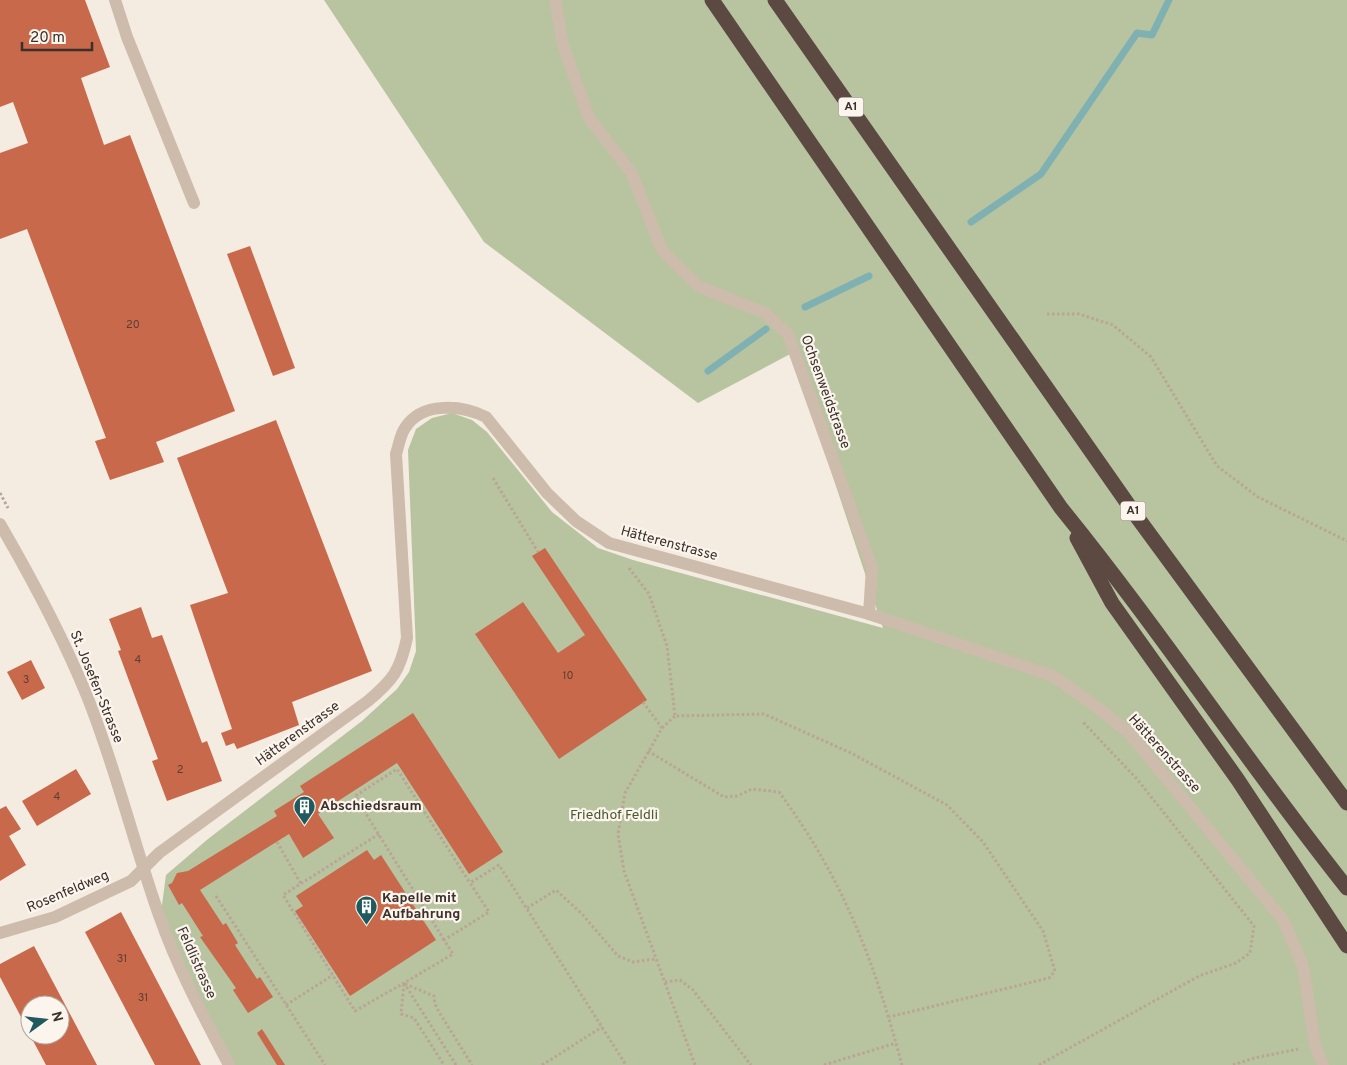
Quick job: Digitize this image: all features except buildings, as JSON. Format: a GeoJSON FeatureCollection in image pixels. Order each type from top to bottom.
{"type":"FeatureCollection","features":[{"type":"Feature","properties":{"kind":"highway"},"geometry":{"type":"LineString","coordinates":[[712,0],[1061,508],[1122,584],[1277,798],[1347,888]]}},
{"type":"Feature","properties":{"kind":"highway","name":"A1"},"geometry":{"type":"LineString","coordinates":[[775,0],[1137,517],[1347,804]]}},
{"type":"Feature","properties":{"kind":"highway"},"geometry":{"type":"LineString","coordinates":[[1061,508],[1112,603],[1238,780],[1347,946]]}},
{"type":"Feature","properties":{"kind":"street"},"geometry":{"type":"LineString","coordinates":[[114,0],[194,203]]}},
{"type":"Feature","properties":{"kind":"street","name":"Ochsenweidstrasse"},"geometry":{"type":"LineString","coordinates":[[555,0],[563,45],[589,118],[631,172],[662,250],[698,286],[764,313],[788,334],[872,568],[869,614]]}},
{"type":"Feature","properties":{"kind":"street","name":"Hätterenstrasse"},"geometry":{"type":"LineString","coordinates":[[144,869],[159,853],[368,701],[389,683],[402,662],[408,638],[396,454],[405,428],[416,417],[443,407],[474,411],[486,417],[547,493],[576,521],[609,543],[869,614],[1053,676],[1093,704],[1129,733],[1283,920],[1303,966],[1315,1045],[1324,1065]]}},
{"type":"Feature","properties":{"kind":"street","name":"St. Josefen-Strasse"},"geometry":{"type":"LineString","coordinates":[[0,524],[51,618],[86,696],[110,760],[144,869]]}},
{"type":"Feature","properties":{"kind":"street","name":"Rosenfeldweg"},"geometry":{"type":"LineString","coordinates":[[0,933],[55,916],[131,881],[144,869]]}},
{"type":"Feature","properties":{"kind":"street","name":"Feldlistrasse"},"geometry":{"type":"LineString","coordinates":[[144,869],[160,920],[185,979],[229,1065]]}},
{"type":"Feature","properties":{"kind":"path"},"geometry":{"type":"LineString","coordinates":[[1047,314],[1079,314],[1113,325],[1151,357],[1217,466],[1258,497],[1347,541]]}},
{"type":"Feature","properties":{"kind":"path"},"geometry":{"type":"LineString","coordinates":[[493,478],[538,552]]}},
{"type":"Feature","properties":{"kind":"path"},"geometry":{"type":"LineString","coordinates":[[609,543],[649,594],[667,646],[675,716]]}},
{"type":"Feature","properties":{"kind":"path"},"geometry":{"type":"LineString","coordinates":[[643,702],[662,728]]}},
{"type":"Feature","properties":{"kind":"path"},"geometry":{"type":"LineString","coordinates":[[695,1065],[624,871],[618,834],[625,793],[662,728],[675,716],[764,714],[851,752],[947,805],[983,842],[1043,931],[1055,971],[1050,978],[889,1017]]}},
{"type":"Feature","properties":{"kind":"path"},"geometry":{"type":"LineString","coordinates":[[1039,1065],[1200,976],[1236,962],[1250,953],[1254,926],[1137,779],[1078,717]]}},
{"type":"Feature","properties":{"kind":"path"},"geometry":{"type":"LineString","coordinates":[[648,751],[724,796],[737,796],[752,789],[779,792],[840,887],[867,950],[889,1017],[902,1065]]}},
{"type":"Feature","properties":{"kind":"path"},"geometry":{"type":"LineString","coordinates":[[379,834],[283,895],[355,1011],[453,954],[444,940],[379,834],[355,796],[397,769],[489,912],[444,940]]}},
{"type":"Feature","properties":{"kind":"path"},"geometry":{"type":"LineString","coordinates":[[277,842],[301,884]]}},
{"type":"Feature","properties":{"kind":"path"},"geometry":{"type":"LineString","coordinates":[[470,883],[499,866],[528,908],[626,1065]]}},
{"type":"Feature","properties":{"kind":"path"},"geometry":{"type":"LineString","coordinates":[[528,908],[556,890],[582,914],[618,956],[632,962],[655,959]]}},
{"type":"Feature","properties":{"kind":"path"},"geometry":{"type":"LineString","coordinates":[[216,896],[325,1065]]}},
{"type":"Feature","properties":{"kind":"path"},"geometry":{"type":"LineString","coordinates":[[286,1005],[333,976]]}},
{"type":"Feature","properties":{"kind":"path"},"geometry":{"type":"LineString","coordinates":[[665,982],[680,980],[692,990],[751,1065]]}},
{"type":"Feature","properties":{"kind":"path"},"geometry":{"type":"LineString","coordinates":[[404,984],[401,1014],[414,1018],[444,1065]]}},
{"type":"Feature","properties":{"kind":"path"},"geometry":{"type":"LineString","coordinates":[[404,984],[456,1065]]}},
{"type":"Feature","properties":{"kind":"path"},"geometry":{"type":"LineString","coordinates":[[404,984],[434,996],[434,1004],[472,1065]]}},
{"type":"Feature","properties":{"kind":"path"},"geometry":{"type":"LineString","coordinates":[[542,1065],[602,1027]]}},
{"type":"Feature","properties":{"kind":"path"},"geometry":{"type":"LineString","coordinates":[[824,1065],[896,1043]]}},
{"type":"Feature","properties":{"kind":"path"},"geometry":{"type":"LineString","coordinates":[[1233,1065],[1254,1058],[1315,1045]]}},
{"type":"Feature","properties":{"kind":"green space","name":"Friedhof Feldli"},"geometry":{"type":"Polygon","coordinates":[[[324,0],[1347,0],[1347,1065],[229,1065],[160,920],[166,875],[208,839],[362,721],[397,689],[409,672],[416,651],[408,450],[416,429],[432,418],[452,413],[472,420],[487,432],[552,512],[598,548],[633,560],[883,628],[792,353],[698,403],[484,242],[324,0]]]}},
{"type":"Feature","properties":{"kind":"waterway"},"geometry":{"type":"LineString","coordinates":[[971,222],[1041,174],[1137,33],[1152,35],[1169,0]]}},
{"type":"Feature","properties":{"kind":"waterway"},"geometry":{"type":"LineString","coordinates":[[805,307],[869,276]]}},
{"type":"Feature","properties":{"kind":"waterway"},"geometry":{"type":"LineString","coordinates":[[708,371],[766,329]]}},
{"type":"Feature","properties":{"kind":"place","name":"Abschiedsraum"},"geometry":{"type":"Point","coordinates":[304,825]}},
{"type":"Feature","properties":{"kind":"place","name":"Kapelle mit Aufbahrung"},"geometry":{"type":"Point","coordinates":[366,925]}}]}
